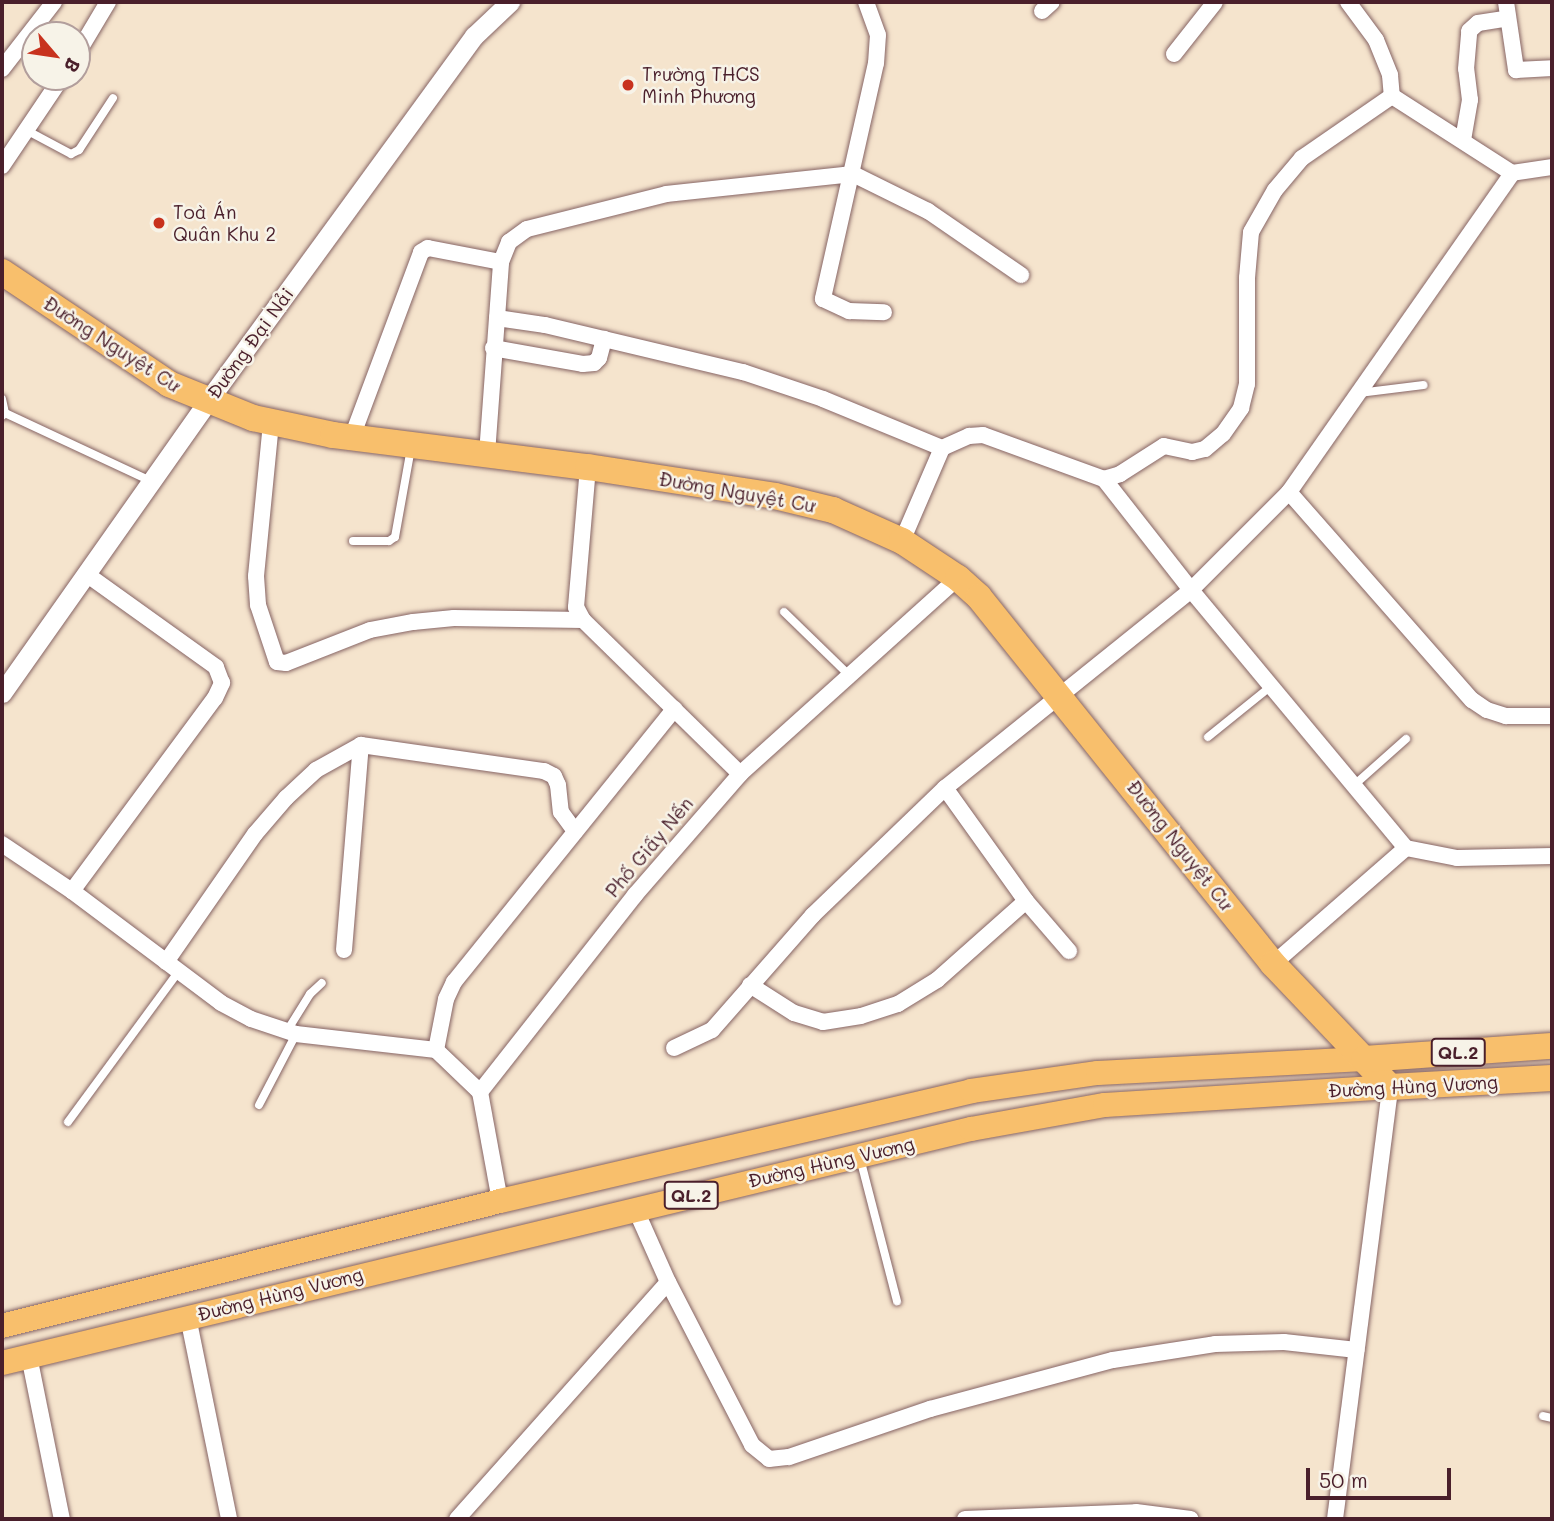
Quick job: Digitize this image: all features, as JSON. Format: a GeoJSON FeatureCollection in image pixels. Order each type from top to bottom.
{"type":"FeatureCollection","features":[{"type":"Feature","properties":{"kind":"highway","name":"Đường Nguyệt Cư"},"geometry":{"type":"LineString","coordinates":[[2,272],[154,375],[207,402],[271,423],[352,437],[589,467],[810,504],[833,510],[902,541],[958,578],[979,597],[1273,964],[1390,1087]]}},
{"type":"Feature","properties":{"kind":"highway","name":"Đường Hùng Vương"},"geometry":{"type":"LineString","coordinates":[[1364,1059],[1552,1046]]}},
{"type":"Feature","properties":{"kind":"highway","name":"Đường Hùng Vương"},"geometry":{"type":"LineString","coordinates":[[1390,1087],[1552,1078]]}},
{"type":"Feature","properties":{"kind":"main road","name":"Đường Hùng Vương"},"geometry":{"type":"LineString","coordinates":[[2,1326],[500,1201],[971,1091],[1098,1073],[1364,1059]]}},
{"type":"Feature","properties":{"kind":"main road","name":"Đường Hùng Vương"},"geometry":{"type":"LineString","coordinates":[[2,1363],[971,1129],[1105,1105],[1390,1087]]}},
{"type":"Feature","properties":{"kind":"main road"},"geometry":{"type":"LineString","coordinates":[[470,1209],[478,1246]]}},
{"type":"Feature","properties":{"kind":"street"},"geometry":{"type":"LineString","coordinates":[[42,21],[54,2]]}},
{"type":"Feature","properties":{"kind":"street"},"geometry":{"type":"LineString","coordinates":[[91,31],[108,2]]}},
{"type":"Feature","properties":{"kind":"street","name":"Đường Đại Nải"},"geometry":{"type":"LineString","coordinates":[[2,691],[207,402],[474,36],[510,2]]}},
{"type":"Feature","properties":{"kind":"street"},"geometry":{"type":"LineString","coordinates":[[866,2],[878,35],[876,63],[853,174],[822,299],[849,311],[884,312]]}},
{"type":"Feature","properties":{"kind":"street"},"geometry":{"type":"LineString","coordinates":[[1174,54],[1215,2]]}},
{"type":"Feature","properties":{"kind":"street"},"geometry":{"type":"LineString","coordinates":[[1348,2],[1376,40],[1390,75],[1392,96]]}},
{"type":"Feature","properties":{"kind":"street"},"geometry":{"type":"LineString","coordinates":[[1463,140],[1470,100],[1466,69],[1469,31],[1478,23],[1507,10],[1516,70],[1552,68]]}},
{"type":"Feature","properties":{"kind":"street"},"geometry":{"type":"LineString","coordinates":[[2,69],[21,49]]}},
{"type":"Feature","properties":{"kind":"street"},"geometry":{"type":"LineString","coordinates":[[2,166],[52,91]]}},
{"type":"Feature","properties":{"kind":"street"},"geometry":{"type":"LineString","coordinates":[[1392,96],[1512,173],[1551,173]]}},
{"type":"Feature","properties":{"kind":"street"},"geometry":{"type":"LineString","coordinates":[[1104,479],[1120,474],[1164,446],[1192,452],[1205,449],[1223,434],[1241,408],[1247,384],[1247,278],[1251,232],[1275,190],[1302,158],[1392,96]]}},
{"type":"Feature","properties":{"kind":"street"},"geometry":{"type":"LineString","coordinates":[[674,1048],[712,1030],[813,915],[945,788],[1191,590],[1289,492],[1512,173]]}},
{"type":"Feature","properties":{"kind":"street"},"geometry":{"type":"LineString","coordinates":[[487,454],[501,262],[509,242],[527,229],[635,200],[853,174],[928,211],[1021,275]]}},
{"type":"Feature","properties":{"kind":"street"},"geometry":{"type":"LineString","coordinates":[[352,437],[421,251],[428,248],[501,262]]}},
{"type":"Feature","properties":{"kind":"street"},"geometry":{"type":"LineString","coordinates":[[497,318],[604,339],[743,372],[823,399],[942,448]]}},
{"type":"Feature","properties":{"kind":"street"},"geometry":{"type":"LineString","coordinates":[[494,348],[583,364],[594,363],[599,358],[604,339]]}},
{"type":"Feature","properties":{"kind":"street"},"geometry":{"type":"LineString","coordinates":[[271,423],[256,576],[258,606],[277,662],[286,663],[370,631],[414,622],[454,618],[583,620]]}},
{"type":"Feature","properties":{"kind":"street"},"geometry":{"type":"LineString","coordinates":[[902,541],[942,448],[969,436],[983,435],[1104,479],[1270,687],[1406,848],[1457,858],[1552,856]]}},
{"type":"Feature","properties":{"kind":"street"},"geometry":{"type":"LineString","coordinates":[[589,467],[576,607],[583,620],[740,774]]}},
{"type":"Feature","properties":{"kind":"street"},"geometry":{"type":"LineString","coordinates":[[1289,492],[1472,700],[1487,710],[1506,716],[1552,716]]}},
{"type":"Feature","properties":{"kind":"street"},"geometry":{"type":"LineString","coordinates":[[72,891],[215,698],[222,683],[216,667],[86,574]]}},
{"type":"Feature","properties":{"kind":"street","name":"Phố Giấy Nến"},"geometry":{"type":"LineString","coordinates":[[480,1092],[635,895],[740,774],[958,578]]}},
{"type":"Feature","properties":{"kind":"street"},"geometry":{"type":"LineString","coordinates":[[436,1049],[446,999],[454,982],[674,709]]}},
{"type":"Feature","properties":{"kind":"street"},"geometry":{"type":"LineString","coordinates":[[173,966],[255,834],[286,798],[316,770],[361,745],[544,771],[554,776],[558,785],[561,812],[575,831]]}},
{"type":"Feature","properties":{"kind":"street"},"geometry":{"type":"LineString","coordinates":[[344,950],[361,745]]}},
{"type":"Feature","properties":{"kind":"street"},"geometry":{"type":"LineString","coordinates":[[945,788],[1026,901],[1069,951]]}},
{"type":"Feature","properties":{"kind":"street"},"geometry":{"type":"LineString","coordinates":[[2,844],[72,891],[220,1003],[251,1019],[292,1032],[436,1049],[480,1092],[500,1201]]}},
{"type":"Feature","properties":{"kind":"street"},"geometry":{"type":"LineString","coordinates":[[1273,964],[1406,848]]}},
{"type":"Feature","properties":{"kind":"street"},"geometry":{"type":"LineString","coordinates":[[750,985],[794,1013],[823,1022],[861,1016],[898,1004],[937,980],[1026,901]]}},
{"type":"Feature","properties":{"kind":"street"},"geometry":{"type":"LineString","coordinates":[[1335,1519],[1390,1087]]}},
{"type":"Feature","properties":{"kind":"street"},"geometry":{"type":"LineString","coordinates":[[635,1208],[668,1282],[751,1445],[769,1459],[789,1457],[930,1409],[1113,1360],[1215,1344],[1283,1342],[1357,1350]]}},
{"type":"Feature","properties":{"kind":"street"},"geometry":{"type":"LineString","coordinates":[[457,1519],[668,1282]]}},
{"type":"Feature","properties":{"kind":"street"},"geometry":{"type":"LineString","coordinates":[[188,1317],[224,1518]]}},
{"type":"Feature","properties":{"kind":"street"},"geometry":{"type":"LineString","coordinates":[[29,1356],[62,1519]]}},
{"type":"Feature","properties":{"kind":"street"},"geometry":{"type":"LineString","coordinates":[[965,1519],[1135,1516],[1191,1519]]}},
{"type":"Feature","properties":{"kind":"lane"},"geometry":{"type":"LineString","coordinates":[[26,130],[71,154],[79,150],[113,98]]}},
{"type":"Feature","properties":{"kind":"lane"},"geometry":{"type":"LineString","coordinates":[[1359,393],[1424,385]]}},
{"type":"Feature","properties":{"kind":"lane"},"geometry":{"type":"LineString","coordinates":[[2,400],[3,414],[151,482]]}},
{"type":"Feature","properties":{"kind":"lane"},"geometry":{"type":"LineString","coordinates":[[353,541],[389,541],[395,537],[411,445]]}},
{"type":"Feature","properties":{"kind":"lane"},"geometry":{"type":"LineString","coordinates":[[784,612],[850,676]]}},
{"type":"Feature","properties":{"kind":"lane"},"geometry":{"type":"LineString","coordinates":[[1208,737],[1270,687]]}},
{"type":"Feature","properties":{"kind":"lane"},"geometry":{"type":"LineString","coordinates":[[1353,786],[1406,739]]}},
{"type":"Feature","properties":{"kind":"lane"},"geometry":{"type":"LineString","coordinates":[[68,1122],[173,966]]}},
{"type":"Feature","properties":{"kind":"lane"},"geometry":{"type":"LineString","coordinates":[[259,1105],[310,994],[322,983]]}},
{"type":"Feature","properties":{"kind":"lane"},"geometry":{"type":"LineString","coordinates":[[859,1155],[897,1301]]}},
{"type":"Feature","properties":{"kind":"place","name":"Trường THCS Minh Phương"},"geometry":{"type":"Point","coordinates":[628,85]}},
{"type":"Feature","properties":{"kind":"place","name":"Toà Án Quân Khu 2"},"geometry":{"type":"Point","coordinates":[159,223]}}]}
